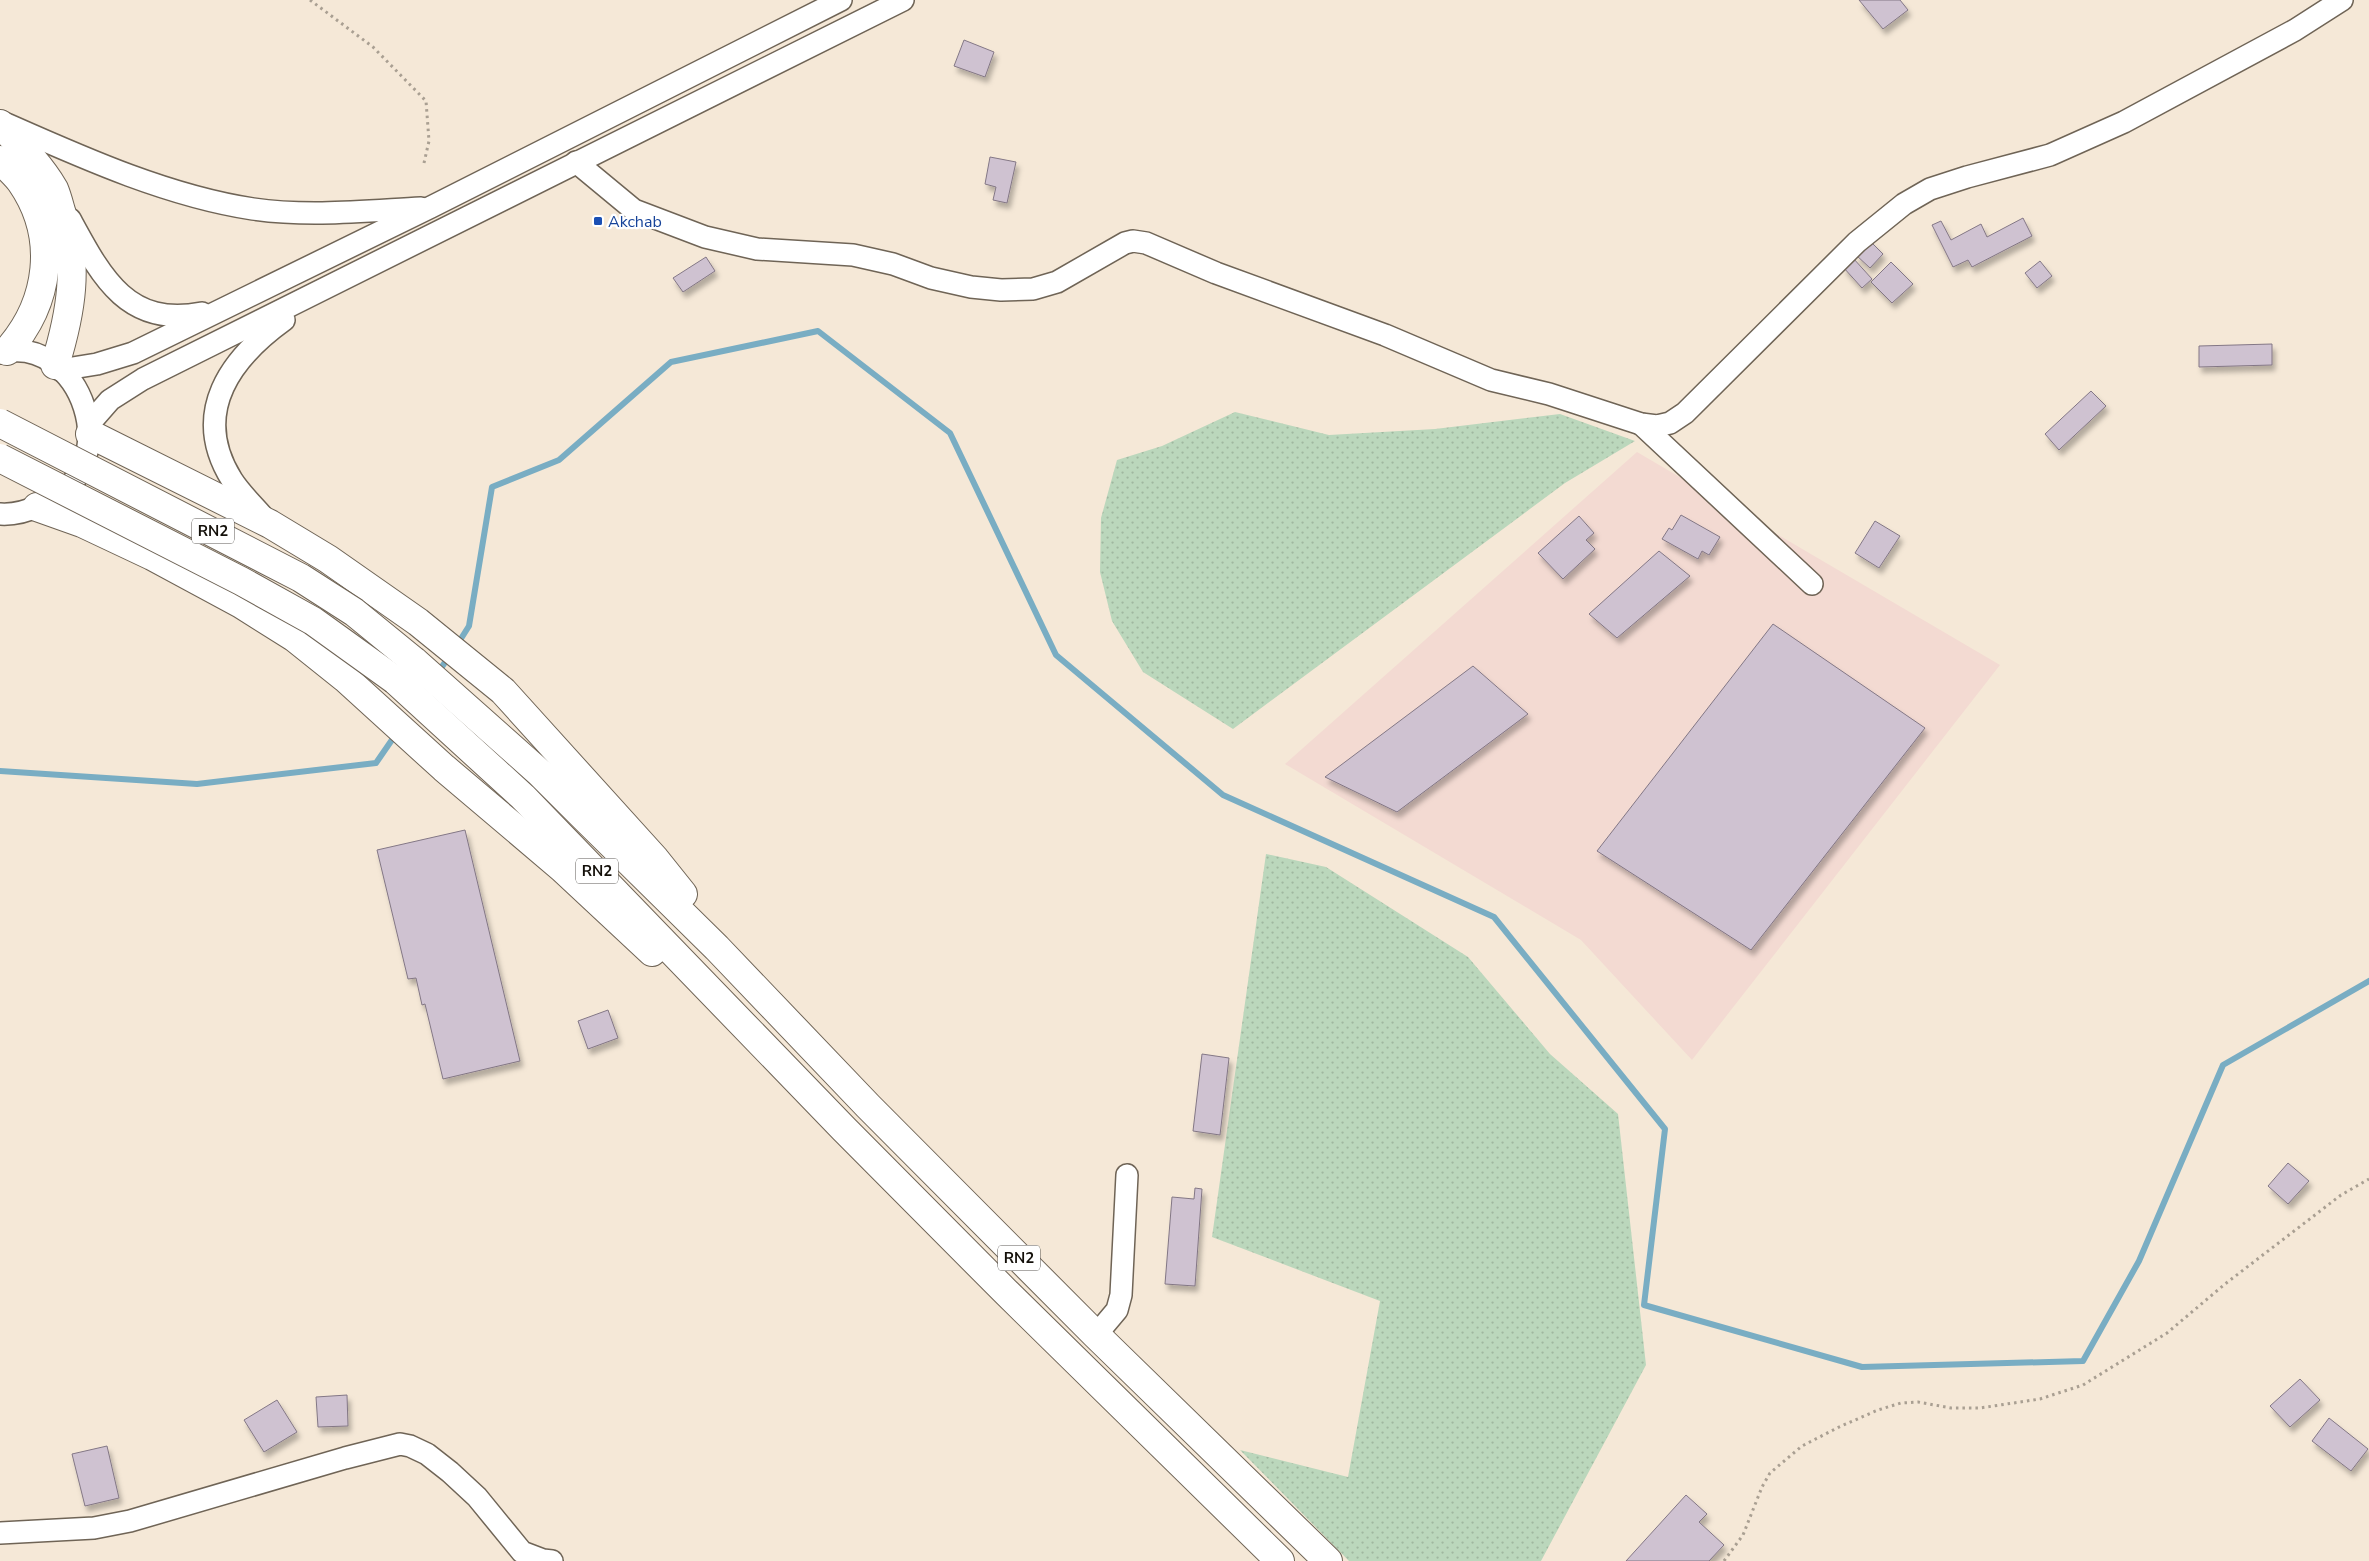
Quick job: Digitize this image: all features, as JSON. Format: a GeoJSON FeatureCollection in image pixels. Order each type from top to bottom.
{"type":"FeatureCollection","features":[{"type":"Feature","properties":{"kind":"highway"},"geometry":{"type":"LineString","coordinates":[[0,123],[31,157],[54,190],[67,228],[73,262],[72,297],[57,367]]}},
{"type":"Feature","properties":{"kind":"highway"},"geometry":{"type":"LineString","coordinates":[[0,160],[20,182],[36,210],[44,240],[45,272],[38,303],[20,337],[3,352]]}},
{"type":"Feature","properties":{"kind":"highway","name":"RN2"},"geometry":{"type":"LineString","coordinates":[[0,423],[302,578],[354,612],[481,720],[540,773],[717,948],[868,1106],[1096,1335],[1328,1561]]}},
{"type":"Feature","properties":{"kind":"highway"},"geometry":{"type":"LineString","coordinates":[[89,429],[270,524],[328,559],[418,622],[503,691],[677,884],[717,948]]}},
{"type":"Feature","properties":{"kind":"highway","name":"RN2"},"geometry":{"type":"LineString","coordinates":[[0,458],[241,581],[313,621],[395,680],[471,747],[570,843],[844,1129],[1005,1291],[1280,1561]]}},
{"type":"Feature","properties":{"kind":"highway"},"geometry":{"type":"LineString","coordinates":[[37,507],[97,530],[152,556],[269,620],[320,657],[444,768],[562,868],[674,970],[719,998]]}},
{"type":"Feature","properties":{"kind":"street"},"geometry":{"type":"LineString","coordinates":[[57,367],[97,364],[133,354],[431,207],[841,0]]}},
{"type":"Feature","properties":{"kind":"street"},"geometry":{"type":"LineString","coordinates":[[89,429],[110,400],[124,389],[903,0]]}},
{"type":"Feature","properties":{"kind":"street"},"geometry":{"type":"LineString","coordinates":[[576,162],[634,210],[705,238],[757,248],[853,255],[893,264],[931,278],[971,287],[1001,290],[1032,289],[1057,282],[1125,243],[1133,241],[1146,243],[1216,273],[1385,335],[1491,380],[1549,394],[1641,424],[1657,426],[1670,423],[1685,413],[1857,242],[1904,204],[1930,189],[1967,176],[2050,155],[2124,122],[2295,30],[2342,0]]}},
{"type":"Feature","properties":{"kind":"street"},"geometry":{"type":"LineString","coordinates":[[0,123],[112,168],[184,193],[227,204],[254,209],[316,213],[431,207]]}},
{"type":"Feature","properties":{"kind":"street"},"geometry":{"type":"LineString","coordinates":[[54,190],[96,267],[113,288],[138,308],[161,315],[185,316],[234,304]]}},
{"type":"Feature","properties":{"kind":"street"},"geometry":{"type":"LineString","coordinates":[[270,524],[239,490],[225,465],[217,440],[216,408],[224,382],[242,355],[264,335],[331,286]]}},
{"type":"Feature","properties":{"kind":"street"},"geometry":{"type":"LineString","coordinates":[[0,514],[20,513],[37,507],[61,494],[76,479],[85,461],[89,429],[84,404],[74,385],[57,367],[32,354],[3,352]]}},
{"type":"Feature","properties":{"kind":"street"},"geometry":{"type":"LineString","coordinates":[[1641,424],[1812,584]]}},
{"type":"Feature","properties":{"kind":"street"},"geometry":{"type":"LineString","coordinates":[[1096,1335],[1117,1310],[1121,1295],[1127,1175]]}},
{"type":"Feature","properties":{"kind":"street"},"geometry":{"type":"LineString","coordinates":[[0,1533],[94,1528],[130,1521],[345,1458],[400,1444],[428,1454],[450,1472],[477,1497],[522,1552],[543,1560],[552,1561]]}},
{"type":"Feature","properties":{"kind":"path"},"geometry":{"type":"LineString","coordinates":[[310,0],[373,47],[426,101],[429,141],[424,163]]}},
{"type":"Feature","properties":{"kind":"path"},"geometry":{"type":"LineString","coordinates":[[1724,1561],[1743,1535],[1762,1487],[1770,1473],[1802,1446],[1839,1427],[1901,1403],[1918,1402],[1951,1408],[1980,1408],[2040,1399],[2083,1385],[2167,1333],[2226,1284],[2341,1195],[2369,1179]]}},
{"type":"Feature","properties":{"kind":"shaded area"},"geometry":{"type":"Polygon","coordinates":[[[1637,452],[2000,665],[1692,1060],[1581,940],[1285,764],[1637,452]]]}},
{"type":"Feature","properties":{"kind":"green space"},"geometry":{"type":"Polygon","coordinates":[[[1235,412],[1329,435],[1435,429],[1560,414],[1635,441],[1565,483],[1233,729],[1143,672],[1112,621],[1100,572],[1101,518],[1117,460],[1162,446],[1235,412]]]}},
{"type":"Feature","properties":{"kind":"green space"},"geometry":{"type":"Polygon","coordinates":[[[1266,854],[1326,867],[1468,957],[1550,1054],[1618,1114],[1646,1365],[1541,1561],[1349,1561],[1240,1450],[1348,1477],[1380,1301],[1212,1237],[1266,854]]]}},
{"type":"Feature","properties":{"kind":"building"},"geometry":{"type":"Polygon","coordinates":[[[1859,0],[1900,0],[1908,10],[1883,29],[1859,0]]]}},
{"type":"Feature","properties":{"kind":"building"},"geometry":{"type":"Polygon","coordinates":[[[964,40],[994,52],[985,77],[954,66],[964,40]]]}},
{"type":"Feature","properties":{"kind":"building"},"geometry":{"type":"Polygon","coordinates":[[[990,157],[1016,162],[1007,203],[993,200],[996,187],[985,184],[990,157]]]}},
{"type":"Feature","properties":{"kind":"building"},"geometry":{"type":"Polygon","coordinates":[[[2023,218],[2032,236],[1972,267],[1968,260],[1953,267],[1932,225],[1941,221],[1951,240],[1981,224],[1987,237],[2023,218]]]}},
{"type":"Feature","properties":{"kind":"building"},"geometry":{"type":"Polygon","coordinates":[[[1870,241],[1883,254],[1870,268],[1856,255],[1870,241]]]}},
{"type":"Feature","properties":{"kind":"building"},"geometry":{"type":"Polygon","coordinates":[[[706,257],[715,271],[683,292],[673,278],[706,257]]]}},
{"type":"Feature","properties":{"kind":"building"},"geometry":{"type":"Polygon","coordinates":[[[1853,258],[1872,279],[1862,288],[1843,267],[1853,258]]]}},
{"type":"Feature","properties":{"kind":"building"},"geometry":{"type":"Polygon","coordinates":[[[2040,261],[2052,276],[2037,288],[2025,273],[2040,261]]]}},
{"type":"Feature","properties":{"kind":"building"},"geometry":{"type":"Polygon","coordinates":[[[1891,262],[1913,284],[1892,303],[1871,282],[1891,262]]]}},
{"type":"Feature","properties":{"kind":"building"},"geometry":{"type":"Polygon","coordinates":[[[2272,344],[2272,365],[2199,367],[2199,346],[2272,344]]]}},
{"type":"Feature","properties":{"kind":"building"},"geometry":{"type":"Polygon","coordinates":[[[2091,391],[2106,406],[2059,450],[2045,434],[2091,391]]]}},
{"type":"Feature","properties":{"kind":"building"},"geometry":{"type":"Polygon","coordinates":[[[1681,515],[1720,537],[1709,555],[1702,551],[1698,559],[1662,539],[1669,528],[1672,530],[1681,515]]]}},
{"type":"Feature","properties":{"kind":"building"},"geometry":{"type":"Polygon","coordinates":[[[1579,516],[1594,533],[1586,540],[1595,549],[1563,579],[1538,553],[1579,516]]]}},
{"type":"Feature","properties":{"kind":"building"},"geometry":{"type":"Polygon","coordinates":[[[1875,521],[1900,536],[1879,568],[1855,553],[1875,521]]]}},
{"type":"Feature","properties":{"kind":"building"},"geometry":{"type":"Polygon","coordinates":[[[1659,551],[1690,576],[1617,638],[1589,614],[1659,551]]]}},
{"type":"Feature","properties":{"kind":"building"},"geometry":{"type":"Polygon","coordinates":[[[1773,624],[1925,728],[1751,950],[1597,851],[1773,624]]]}},
{"type":"Feature","properties":{"kind":"building"},"geometry":{"type":"Polygon","coordinates":[[[1473,666],[1528,714],[1397,812],[1325,777],[1473,666]]]}},
{"type":"Feature","properties":{"kind":"building"},"geometry":{"type":"Polygon","coordinates":[[[465,830],[520,1061],[443,1079],[425,1004],[422,1005],[416,978],[408,979],[377,850],[465,830]]]}},
{"type":"Feature","properties":{"kind":"building"},"geometry":{"type":"Polygon","coordinates":[[[608,1010],[618,1038],[588,1049],[578,1021],[608,1010]]]}},
{"type":"Feature","properties":{"kind":"building"},"geometry":{"type":"Polygon","coordinates":[[[1202,1054],[1229,1058],[1220,1135],[1193,1131],[1202,1054]]]}},
{"type":"Feature","properties":{"kind":"building"},"geometry":{"type":"Polygon","coordinates":[[[2288,1163],[2309,1181],[2288,1204],[2268,1186],[2288,1163]]]}},
{"type":"Feature","properties":{"kind":"building"},"geometry":{"type":"Polygon","coordinates":[[[1195,1188],[1202,1189],[1195,1286],[1165,1284],[1172,1197],[1194,1199],[1195,1188]]]}},
{"type":"Feature","properties":{"kind":"building"},"geometry":{"type":"Polygon","coordinates":[[[2300,1379],[2320,1400],[2290,1427],[2270,1406],[2300,1379]]]}},
{"type":"Feature","properties":{"kind":"building"},"geometry":{"type":"Polygon","coordinates":[[[347,1395],[348,1426],[318,1427],[316,1397],[347,1395]]]}},
{"type":"Feature","properties":{"kind":"building"},"geometry":{"type":"Polygon","coordinates":[[[277,1400],[297,1432],[264,1452],[244,1420],[277,1400]]]}},
{"type":"Feature","properties":{"kind":"building"},"geometry":{"type":"Polygon","coordinates":[[[2329,1418],[2368,1449],[2351,1471],[2312,1441],[2329,1418]]]}},
{"type":"Feature","properties":{"kind":"building"},"geometry":{"type":"Polygon","coordinates":[[[107,1446],[119,1498],[85,1506],[72,1454],[107,1446]]]}},
{"type":"Feature","properties":{"kind":"building"},"geometry":{"type":"Polygon","coordinates":[[[1686,1495],[1707,1514],[1699,1522],[1724,1545],[1709,1561],[1626,1561],[1686,1495]]]}},
{"type":"Feature","properties":{"kind":"waterway"},"geometry":{"type":"LineString","coordinates":[[457,645],[469,626],[492,487],[559,460],[671,362],[818,331],[950,433],[1056,655],[1223,795],[1494,917],[1665,1129],[1644,1305],[1862,1367],[2083,1361],[2139,1261],[2223,1065],[2369,981]]}},
{"type":"Feature","properties":{"kind":"waterway"},"geometry":{"type":"LineString","coordinates":[[437,674],[450,655]]}},
{"type":"Feature","properties":{"kind":"waterway"},"geometry":{"type":"LineString","coordinates":[[0,771],[197,784],[376,763],[396,734]]}},
{"type":"Feature","properties":{"kind":"place","name":"Akchab"},"geometry":{"type":"Point","coordinates":[598,221]}}]}
